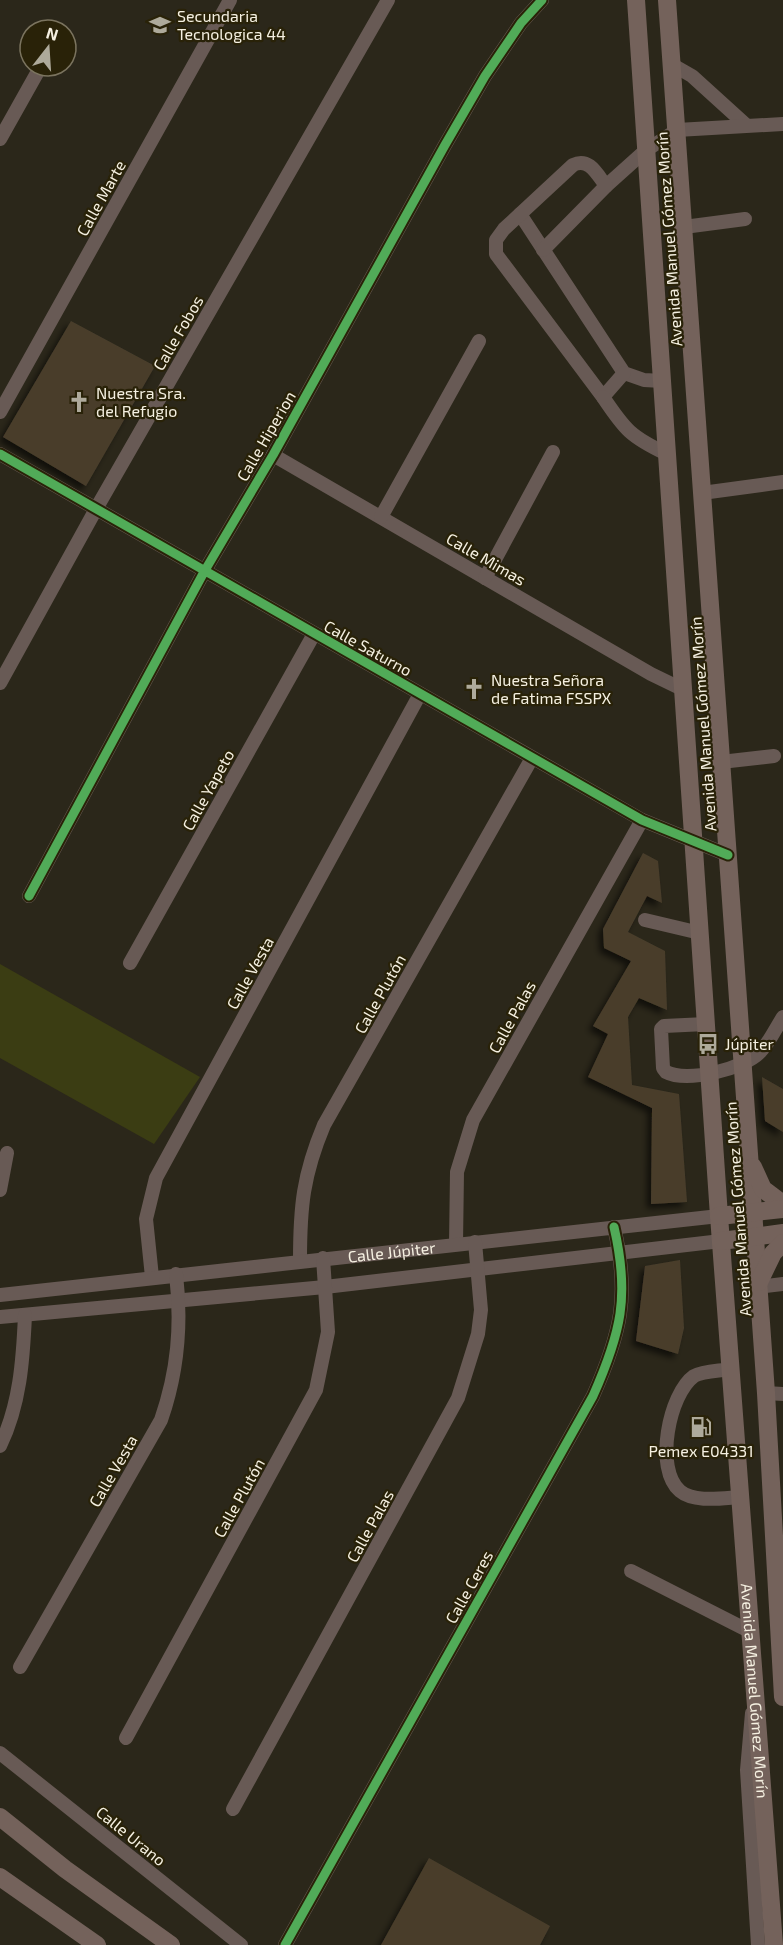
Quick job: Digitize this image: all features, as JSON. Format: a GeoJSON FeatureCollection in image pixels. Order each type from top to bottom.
{"type":"FeatureCollection","features":[{"type":"Feature","properties":{"kind":"main road","name":"Avenida Manuel Gómez Morín"},"geometry":{"type":"LineString","coordinates":[[636,0],[719,1216],[774,1945]]}},
{"type":"Feature","properties":{"kind":"main road","name":"Avenida Manuel Gómez Morín"},"geometry":{"type":"LineString","coordinates":[[667,0],[757,1287],[774,1393],[783,1697]]}},
{"type":"Feature","properties":{"kind":"main road"},"geometry":{"type":"LineString","coordinates":[[749,1159],[763,1189],[783,1204]]}},
{"type":"Feature","properties":{"kind":"main road","name":"Calle Júpiter"},"geometry":{"type":"LineString","coordinates":[[719,1216],[783,1209]]}},
{"type":"Feature","properties":{"kind":"main road","name":"Calle Júpiter"},"geometry":{"type":"LineString","coordinates":[[722,1241],[783,1233]]}},
{"type":"Feature","properties":{"kind":"main road"},"geometry":{"type":"LineString","coordinates":[[757,1287],[773,1253],[783,1243]]}},
{"type":"Feature","properties":{"kind":"main road"},"geometry":{"type":"LineString","coordinates":[[0,1817],[65,1869],[171,1945]]}},
{"type":"Feature","properties":{"kind":"main road"},"geometry":{"type":"LineString","coordinates":[[0,1877],[97,1945]]}},
{"type":"Feature","properties":{"kind":"street","name":"Calle Marte"},"geometry":{"type":"LineString","coordinates":[[0,411],[230,0]]}},
{"type":"Feature","properties":{"kind":"street","name":"Calle Fobos"},"geometry":{"type":"LineString","coordinates":[[0,683],[96,509],[388,0]]}},
{"type":"Feature","properties":{"kind":"street","name":"Calle Hiperion"},"geometry":{"type":"LineString","coordinates":[[28,896],[204,572],[273,455],[484,76],[520,23],[542,0]]}},
{"type":"Feature","properties":{"kind":"street"},"geometry":{"type":"LineString","coordinates":[[671,64],[692,76],[746,125]]}},
{"type":"Feature","properties":{"kind":"street"},"geometry":{"type":"LineString","coordinates":[[0,139],[34,78]]}},
{"type":"Feature","properties":{"kind":"street"},"geometry":{"type":"LineString","coordinates":[[543,250],[606,186],[645,151],[677,130],[783,124]]}},
{"type":"Feature","properties":{"kind":"street"},"geometry":{"type":"LineString","coordinates":[[606,186],[587,164],[577,163],[500,234],[496,240],[496,254],[603,397],[624,429],[639,441],[667,454]]}},
{"type":"Feature","properties":{"kind":"street"},"geometry":{"type":"LineString","coordinates":[[520,214],[624,373],[644,380],[662,381]]}},
{"type":"Feature","properties":{"kind":"street"},"geometry":{"type":"LineString","coordinates":[[684,227],[746,219]]}},
{"type":"Feature","properties":{"kind":"street"},"geometry":{"type":"LineString","coordinates":[[381,517],[479,341]]}},
{"type":"Feature","properties":{"kind":"street"},"geometry":{"type":"LineString","coordinates":[[603,397],[624,373]]}},
{"type":"Feature","properties":{"kind":"street"},"geometry":{"type":"LineString","coordinates":[[485,578],[553,452]]}},
{"type":"Feature","properties":{"kind":"street","name":"Calle Saturno"},"geometry":{"type":"LineString","coordinates":[[0,454],[642,820],[728,855]]}},
{"type":"Feature","properties":{"kind":"street","name":"Calle Mimas"},"geometry":{"type":"LineString","coordinates":[[273,455],[651,674],[684,690]]}},
{"type":"Feature","properties":{"kind":"street"},"geometry":{"type":"LineString","coordinates":[[702,494],[783,482]]}},
{"type":"Feature","properties":{"kind":"street","name":"Calle Yapeto"},"geometry":{"type":"LineString","coordinates":[[130,963],[314,634]]}},
{"type":"Feature","properties":{"kind":"street","name":"Calle Vesta"},"geometry":{"type":"LineString","coordinates":[[152,1277],[146,1219],[156,1179],[420,694]]}},
{"type":"Feature","properties":{"kind":"street"},"geometry":{"type":"LineString","coordinates":[[721,762],[774,756]]}},
{"type":"Feature","properties":{"kind":"street","name":"Calle Plutón"},"geometry":{"type":"LineString","coordinates":[[300,1260],[300,1215],[304,1184],[310,1160],[324,1125],[532,758]]}},
{"type":"Feature","properties":{"kind":"street","name":"Calle Palas"},"geometry":{"type":"LineString","coordinates":[[456,1244],[456,1172],[472,1120],[642,820]]}},
{"type":"Feature","properties":{"kind":"street"},"geometry":{"type":"LineString","coordinates":[[645,920],[700,933]]}},
{"type":"Feature","properties":{"kind":"street"},"geometry":{"type":"LineString","coordinates":[[706,1024],[664,1026],[662,1029],[663,1068],[670,1074],[710,1074],[743,1064],[761,1051],[783,1017]]}},
{"type":"Feature","properties":{"kind":"street"},"geometry":{"type":"LineString","coordinates":[[0,1190],[7,1153]]}},
{"type":"Feature","properties":{"kind":"street","name":"Calle Júpiter"},"geometry":{"type":"LineString","coordinates":[[0,1295],[300,1260],[719,1216]]}},
{"type":"Feature","properties":{"kind":"street","name":"Calle Ceres"},"geometry":{"type":"LineString","coordinates":[[285,1945],[593,1396],[609,1360],[618,1329],[623,1283],[614,1227]]}},
{"type":"Feature","properties":{"kind":"street","name":"Calle Júpiter"},"geometry":{"type":"LineString","coordinates":[[0,1317],[325,1287],[722,1241]]}},
{"type":"Feature","properties":{"kind":"street","name":"Calle Palas"},"geometry":{"type":"LineString","coordinates":[[233,1809],[458,1398],[478,1334],[481,1310],[475,1242]]}},
{"type":"Feature","properties":{"kind":"street","name":"Calle Plutón"},"geometry":{"type":"LineString","coordinates":[[126,1738],[316,1390],[328,1332],[323,1258]]}},
{"type":"Feature","properties":{"kind":"street","name":"Calle Vesta"},"geometry":{"type":"LineString","coordinates":[[20,1667],[162,1420],[174,1384],[179,1344],[179,1301],[176,1274]]}},
{"type":"Feature","properties":{"kind":"street"},"geometry":{"type":"LineString","coordinates":[[757,1287],[783,1284]]}},
{"type":"Feature","properties":{"kind":"street"},"geometry":{"type":"LineString","coordinates":[[0,1446],[16,1402],[23,1361],[25,1315]]}},
{"type":"Feature","properties":{"kind":"street"},"geometry":{"type":"LineString","coordinates":[[730,1369],[696,1375],[682,1388],[672,1415],[666,1451],[669,1475],[681,1491],[698,1498],[740,1497]]}},
{"type":"Feature","properties":{"kind":"street"},"geometry":{"type":"LineString","coordinates":[[631,1571],[749,1631]]}},
{"type":"Feature","properties":{"kind":"street"},"geometry":{"type":"LineString","coordinates":[[754,1699],[747,1770],[758,1945]]}},
{"type":"Feature","properties":{"kind":"street","name":"Calle Urano"},"geometry":{"type":"LineString","coordinates":[[0,1753],[241,1945]]}},
{"type":"Feature","properties":{"kind":"shaded area"},"geometry":{"type":"Polygon","coordinates":[[[0,964],[200,1077],[154,1144],[0,1058],[0,964]]]}},
{"type":"Feature","properties":{"kind":"building","name":"Nuestra Sra. del Refugio"},"geometry":{"type":"Polygon","coordinates":[[[71,321],[155,366],[86,486],[3,437],[71,321]]]}},
{"type":"Feature","properties":{"kind":"building"},"geometry":{"type":"Polygon","coordinates":[[[643,853],[658,861],[662,903],[647,896],[628,932],[665,951],[667,1010],[639,998],[628,1017],[632,1085],[679,1094],[687,1202],[651,1204],[652,1108],[588,1077],[608,1034],[593,1026],[631,961],[604,948],[603,929],[643,853]]]}},
{"type":"Feature","properties":{"kind":"building"},"geometry":{"type":"Polygon","coordinates":[[[762,1077],[783,1089],[783,1132],[765,1121],[762,1077]]]}},
{"type":"Feature","properties":{"kind":"building"},"geometry":{"type":"Polygon","coordinates":[[[680,1260],[684,1328],[678,1354],[636,1341],[645,1266],[680,1260]]]}},
{"type":"Feature","properties":{"kind":"building"},"geometry":{"type":"Polygon","coordinates":[[[429,1858],[550,1926],[540,1945],[381,1945],[429,1858]]]}},
{"type":"Feature","properties":{"kind":"cycle path"},"geometry":{"type":"LineString","coordinates":[[29,896],[204,572],[273,455],[445,145],[485,76],[521,23],[542,0]]}},
{"type":"Feature","properties":{"kind":"cycle path"},"geometry":{"type":"LineString","coordinates":[[0,454],[642,820],[728,855]]}},
{"type":"Feature","properties":{"kind":"cycle path"},"geometry":{"type":"LineString","coordinates":[[285,1945],[593,1396],[610,1353],[620,1314],[621,1274],[614,1227]]}},
{"type":"Feature","properties":{"kind":"place","name":"Secundaria Tecnologica 44"},"geometry":{"type":"Point","coordinates":[160,25]}},
{"type":"Feature","properties":{"kind":"place","name":"Nuestra Sra. del Refugio"},"geometry":{"type":"Point","coordinates":[79,402]}},
{"type":"Feature","properties":{"kind":"place","name":"Nuestra Señora de Fatima FSSPX"},"geometry":{"type":"Point","coordinates":[474,689]}},
{"type":"Feature","properties":{"kind":"place","name":"Júpiter"},"geometry":{"type":"Point","coordinates":[708,1044]}},
{"type":"Feature","properties":{"kind":"place","name":"Pemex E04331"},"geometry":{"type":"Point","coordinates":[701,1427]}}]}
